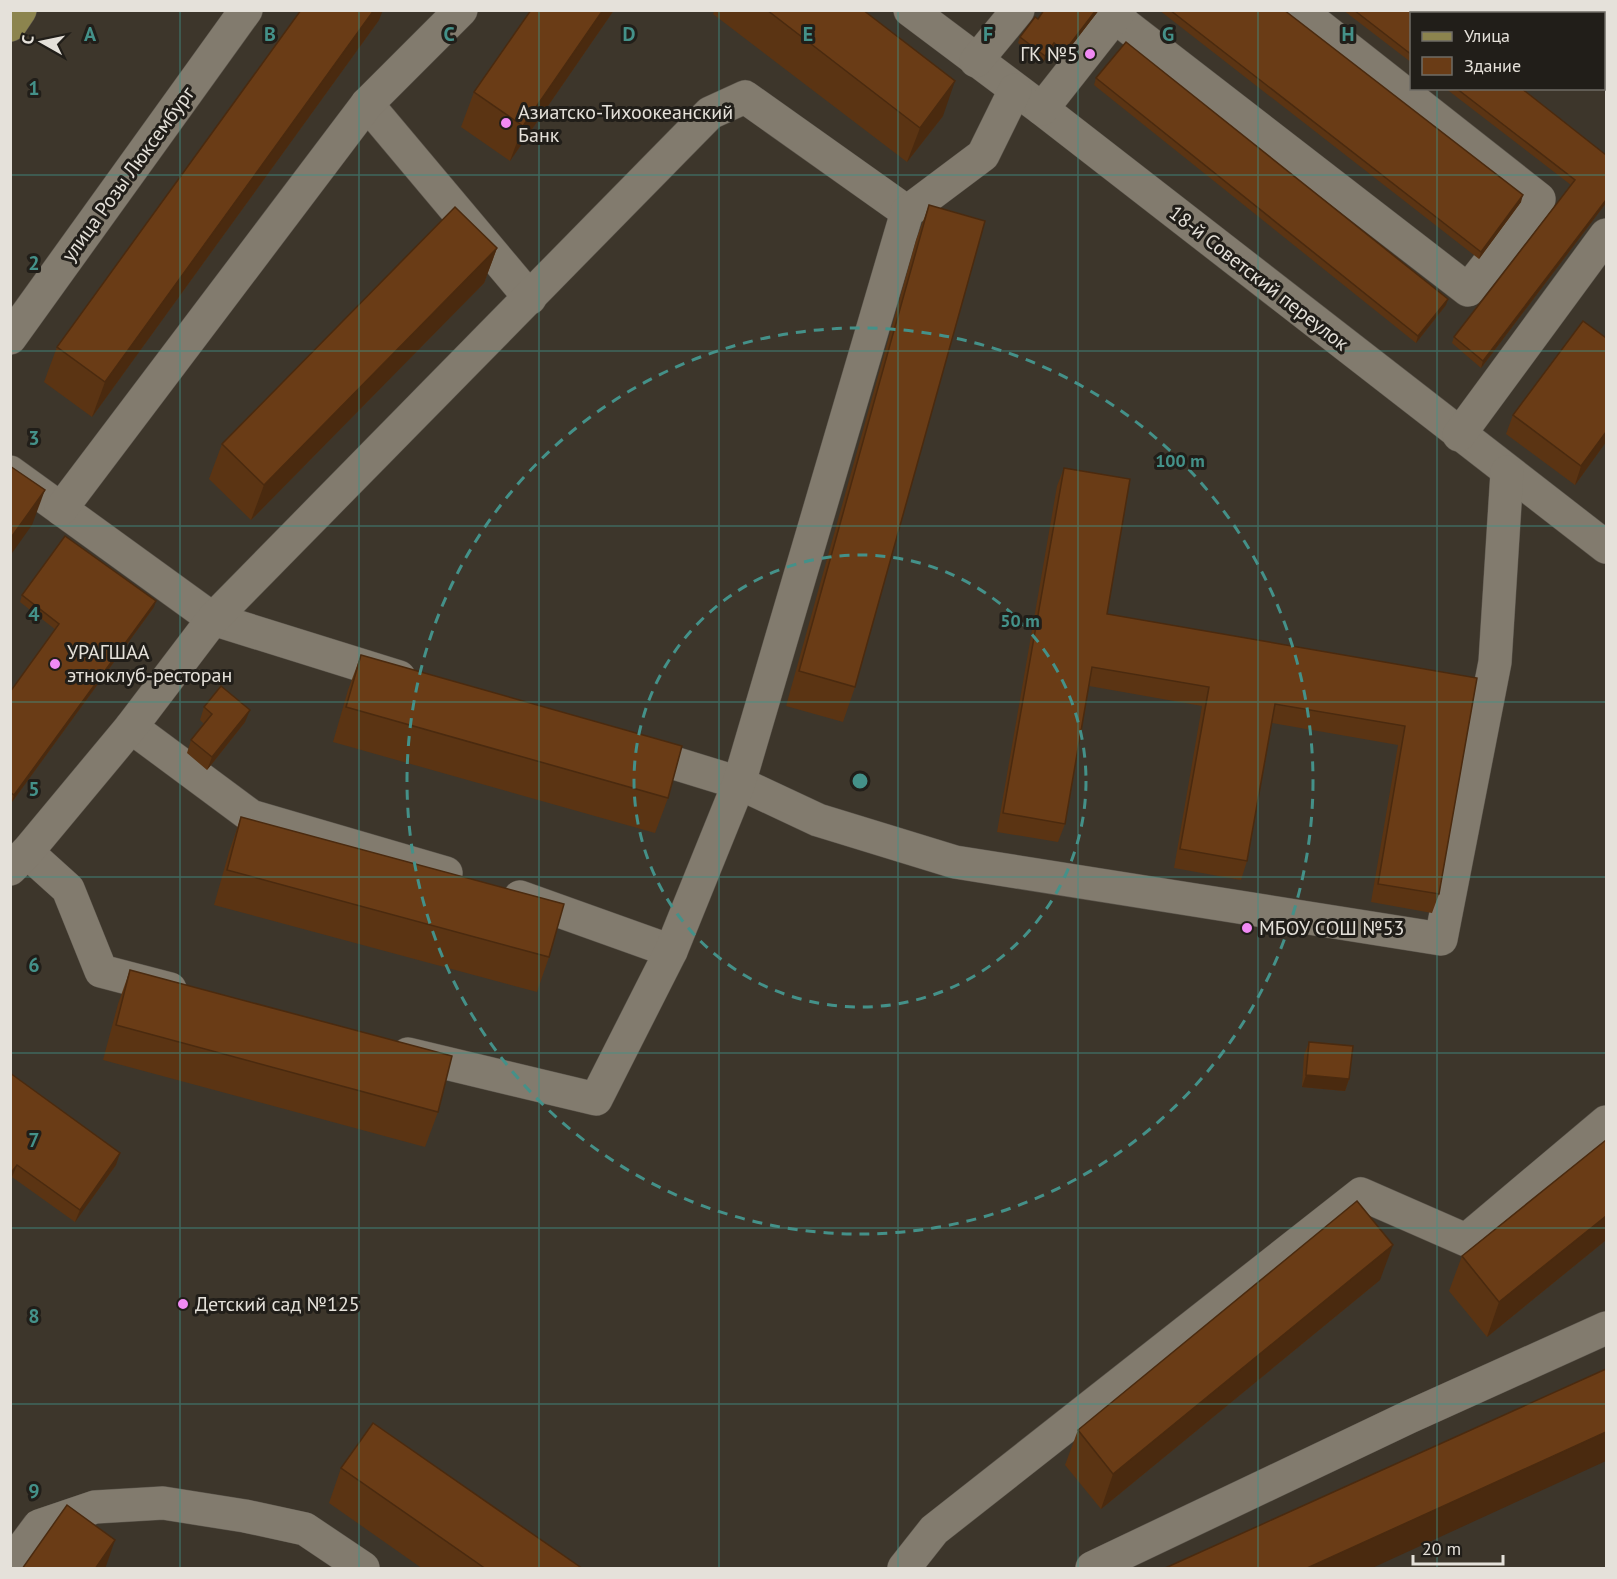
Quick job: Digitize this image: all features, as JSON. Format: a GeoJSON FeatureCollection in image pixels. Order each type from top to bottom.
{"type":"FeatureCollection","features":[{"type":"Feature","properties":{"kind":"main road"},"geometry":{"type":"LineString","coordinates":[[10,25],[20,10]]}},
{"type":"Feature","properties":{"kind":"street","name":"улица Розы Люксембург"},"geometry":{"type":"LineString","coordinates":[[10,338],[246,10]]}},
{"type":"Feature","properties":{"kind":"street"},"geometry":{"type":"LineString","coordinates":[[62,509],[368,104],[461,10]]}},
{"type":"Feature","properties":{"kind":"street","name":"18-й Советский переулок"},"geometry":{"type":"LineString","coordinates":[[910,10],[1042,109],[1606,548]]}},
{"type":"Feature","properties":{"kind":"street"},"geometry":{"type":"LineString","coordinates":[[976,61],[1018,10]]}},
{"type":"Feature","properties":{"kind":"street"},"geometry":{"type":"LineString","coordinates":[[1042,109],[1118,14],[1468,290],[1539,199],[1299,10]]}},
{"type":"Feature","properties":{"kind":"street"},"geometry":{"type":"LineString","coordinates":[[380,1047],[596,1099],[671,951],[739,783],[907,212],[983,155],[1015,90]]}},
{"type":"Feature","properties":{"kind":"street"},"geometry":{"type":"LineString","coordinates":[[201,998],[101,970],[68,889],[19,861],[131,727],[213,619],[710,114],[745,97],[907,212]]}},
{"type":"Feature","properties":{"kind":"street"},"geometry":{"type":"LineString","coordinates":[[368,104],[530,298]]}},
{"type":"Feature","properties":{"kind":"street"},"geometry":{"type":"LineString","coordinates":[[1459,435],[1606,236]]}},
{"type":"Feature","properties":{"kind":"street"},"geometry":{"type":"LineString","coordinates":[[10,472],[213,619],[430,687]]}},
{"type":"Feature","properties":{"kind":"street"},"geometry":{"type":"LineString","coordinates":[[602,740],[739,783],[818,820],[955,862],[1442,939],[1496,662],[1507,472]]}},
{"type":"Feature","properties":{"kind":"street"},"geometry":{"type":"LineString","coordinates":[[131,727],[251,816],[484,885],[671,951]]}},
{"type":"Feature","properties":{"kind":"street"},"geometry":{"type":"LineString","coordinates":[[904,1569],[934,1530],[1361,1194],[1466,1240],[1606,1122]]}},
{"type":"Feature","properties":{"kind":"street"},"geometry":{"type":"LineString","coordinates":[[1092,1569],[1409,1417],[1606,1328]]}},
{"type":"Feature","properties":{"kind":"street"},"geometry":{"type":"LineString","coordinates":[[10,1565],[39,1526],[95,1507],[163,1503],[245,1516],[305,1529],[363,1569]]}},
{"type":"Feature","properties":{"kind":"building"},"geometry":{"type":"Polygon","coordinates":[[[301,10],[374,10],[105,382],[57,347],[301,10]]]}},
{"type":"Feature","properties":{"kind":"building"},"geometry":{"type":"Polygon","coordinates":[[[531,10],[603,10],[523,126],[474,92],[531,10]]]}},
{"type":"Feature","properties":{"kind":"building"},"geometry":{"type":"Polygon","coordinates":[[[767,10],[863,10],[955,81],[920,128],[767,10]]]}},
{"type":"Feature","properties":{"kind":"building"},"geometry":{"type":"Polygon","coordinates":[[[1044,10],[1096,10],[1064,52],[1054,43],[1045,56],[1020,37],[1035,17],[1038,19],[1044,10]]]}},
{"type":"Feature","properties":{"kind":"building"},"geometry":{"type":"Polygon","coordinates":[[[1170,10],[1284,10],[1523,195],[1481,252],[1170,10]]]}},
{"type":"Feature","properties":{"kind":"building"},"geometry":{"type":"Polygon","coordinates":[[[1354,10],[1421,10],[1423,12],[1410,12],[1410,53],[1354,10]]]}},
{"type":"Feature","properties":{"kind":"building"},"geometry":{"type":"Polygon","coordinates":[[[1126,42],[1448,299],[1418,336],[1096,78],[1126,42]]]}},
{"type":"Feature","properties":{"kind":"building"},"geometry":{"type":"Polygon","coordinates":[[[1459,90],[1524,90],[1606,155],[1606,200],[1483,361],[1454,337],[1575,180],[1459,90]]]}},
{"type":"Feature","properties":{"kind":"building"},"geometry":{"type":"Polygon","coordinates":[[[929,205],[985,221],[855,687],[799,671],[929,205]]]}},
{"type":"Feature","properties":{"kind":"building"},"geometry":{"type":"Polygon","coordinates":[[[455,207],[497,248],[264,485],[222,444],[455,207]]]}},
{"type":"Feature","properties":{"kind":"building"},"geometry":{"type":"Polygon","coordinates":[[[1583,321],[1606,338],[1606,432],[1581,466],[1513,415],[1583,321]]]}},
{"type":"Feature","properties":{"kind":"building"},"geometry":{"type":"Polygon","coordinates":[[[10,466],[45,490],[10,539],[10,466]]]}},
{"type":"Feature","properties":{"kind":"building"},"geometry":{"type":"Polygon","coordinates":[[[1064,468],[1130,479],[1107,614],[1477,678],[1439,894],[1378,884],[1405,726],[1275,704],[1247,861],[1180,849],[1209,687],[1092,667],[1065,824],[1003,813],[1064,468]]]}},
{"type":"Feature","properties":{"kind":"building"},"geometry":{"type":"Polygon","coordinates":[[[65,536],[156,601],[14,795],[10,792],[10,692],[59,624],[22,595],[65,536]]]}},
{"type":"Feature","properties":{"kind":"building"},"geometry":{"type":"Polygon","coordinates":[[[361,655],[682,746],[668,798],[346,707],[361,655]]]}},
{"type":"Feature","properties":{"kind":"building"},"geometry":{"type":"Polygon","coordinates":[[[221,686],[250,710],[212,757],[191,740],[212,714],[204,707],[221,686]]]}},
{"type":"Feature","properties":{"kind":"building"},"geometry":{"type":"Polygon","coordinates":[[[241,817],[564,904],[549,957],[227,870],[241,817]]]}},
{"type":"Feature","properties":{"kind":"building"},"geometry":{"type":"Polygon","coordinates":[[[130,970],[452,1056],[438,1112],[116,1025],[130,970]]]}},
{"type":"Feature","properties":{"kind":"building"},"geometry":{"type":"Polygon","coordinates":[[[1309,1042],[1353,1046],[1349,1079],[1306,1075],[1309,1042]]]}},
{"type":"Feature","properties":{"kind":"building"},"geometry":{"type":"Polygon","coordinates":[[[10,1073],[120,1153],[80,1210],[17,1165],[10,1174],[10,1073]]]}},
{"type":"Feature","properties":{"kind":"building"},"geometry":{"type":"Polygon","coordinates":[[[1606,1140],[1606,1216],[1499,1302],[1462,1256],[1606,1140]]]}},
{"type":"Feature","properties":{"kind":"building"},"geometry":{"type":"Polygon","coordinates":[[[1357,1201],[1393,1245],[1113,1474],[1078,1430],[1357,1201]]]}},
{"type":"Feature","properties":{"kind":"building"},"geometry":{"type":"Polygon","coordinates":[[[1606,1369],[1606,1432],[1305,1569],[1163,1569],[1606,1369]]]}},
{"type":"Feature","properties":{"kind":"building"},"geometry":{"type":"Polygon","coordinates":[[[373,1423],[583,1569],[486,1569],[341,1468],[373,1423]]]}},
{"type":"Feature","properties":{"kind":"building"},"geometry":{"type":"Polygon","coordinates":[[[67,1505],[115,1540],[95,1569],[22,1569],[67,1505]]]}},
{"type":"Feature","properties":{"kind":"place","name":"ГК №5"},"geometry":{"type":"Point","coordinates":[1090,54]}},
{"type":"Feature","properties":{"kind":"place","name":"Азиатско-Тихоокеанский Банк"},"geometry":{"type":"Point","coordinates":[506,123]}},
{"type":"Feature","properties":{"kind":"place","name":"УРАГШАА этноклуб-ресторан"},"geometry":{"type":"Point","coordinates":[55,664]}},
{"type":"Feature","properties":{"kind":"place","name":"МБОУ СОШ №53"},"geometry":{"type":"Point","coordinates":[1247,928]}},
{"type":"Feature","properties":{"kind":"place","name":"Детский сад №125"},"geometry":{"type":"Point","coordinates":[183,1304]}}]}
